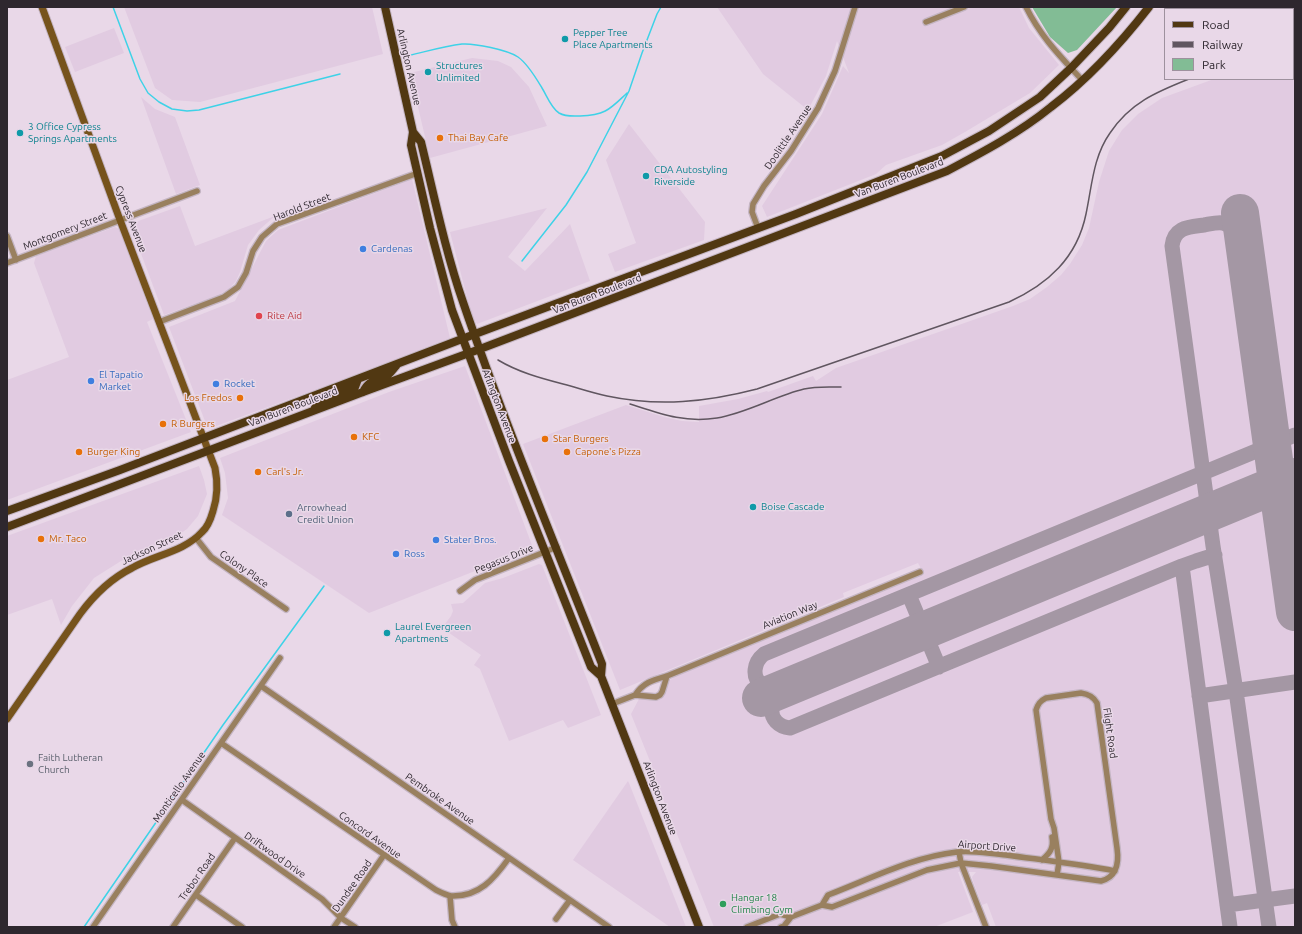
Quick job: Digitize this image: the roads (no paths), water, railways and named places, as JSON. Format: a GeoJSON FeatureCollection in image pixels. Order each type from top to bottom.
{"type":"FeatureCollection","features":[{"type":"Feature","properties":{"kind":"main road","name":"Arlington Avenue"},"geometry":{"type":"LineString","coordinates":[[385,7],[413,132],[411,145],[430,228],[448,296],[462,339],[591,667],[601,676]]}},
{"type":"Feature","properties":{"kind":"main road","name":"Van Buren Boulevard"},"geometry":{"type":"LineString","coordinates":[[7,510],[120,470],[475,334],[890,178],[942,156],[989,131],[1046,92],[1109,28],[1126,7]]}},
{"type":"Feature","properties":{"kind":"main road","name":"Van Buren Boulevard"},"geometry":{"type":"LineString","coordinates":[[7,527],[363,392],[480,350],[947,171],[991,148],[1051,108],[1082,80],[1118,43],[1149,7]]}},
{"type":"Feature","properties":{"kind":"main road","name":"Arlington Avenue"},"geometry":{"type":"LineString","coordinates":[[413,132],[421,142],[436,204],[463,301],[480,350],[520,457],[557,547],[602,664],[601,676],[700,927]]}},
{"type":"Feature","properties":{"kind":"main road"},"geometry":{"type":"LineString","coordinates":[[418,173],[423,172],[425,174],[429,189],[436,204]]}},
{"type":"Feature","properties":{"kind":"main road"},"geometry":{"type":"LineString","coordinates":[[363,392],[370,382],[387,375],[397,364]]}},
{"type":"Feature","properties":{"kind":"main road"},"geometry":{"type":"LineString","coordinates":[[311,412],[324,400],[353,389],[358,379]]}},
{"type":"Feature","properties":{"kind":"main road"},"geometry":{"type":"LineString","coordinates":[[38,499],[43,513]]}},
{"type":"Feature","properties":{"kind":"street","name":"Cypress Avenue"},"geometry":{"type":"LineString","coordinates":[[42,7],[120,220],[203,438]]}},
{"type":"Feature","properties":{"kind":"street","name":"Doolittle Avenue"},"geometry":{"type":"LineString","coordinates":[[758,228],[752,212],[753,204],[764,186],[791,151],[818,108],[835,71],[855,7]]}},
{"type":"Feature","properties":{"kind":"street"},"geometry":{"type":"LineString","coordinates":[[926,22],[964,7]]}},
{"type":"Feature","properties":{"kind":"street"},"geometry":{"type":"LineString","coordinates":[[1026,7],[1040,32],[1082,80]]}},
{"type":"Feature","properties":{"kind":"street","name":"Harold Street"},"geometry":{"type":"LineString","coordinates":[[159,322],[224,297],[238,287],[246,273],[253,251],[262,237],[277,224],[418,173]]}},
{"type":"Feature","properties":{"kind":"street","name":"Montgomery Street"},"geometry":{"type":"LineString","coordinates":[[7,263],[197,191]]}},
{"type":"Feature","properties":{"kind":"street"},"geometry":{"type":"LineString","coordinates":[[7,236],[16,260]]}},
{"type":"Feature","properties":{"kind":"street","name":"Jackson Street"},"geometry":{"type":"LineString","coordinates":[[7,719],[80,614],[100,590],[132,567],[178,548],[196,538],[203,531],[211,518],[216,502],[217,479],[215,468],[203,438]]}},
{"type":"Feature","properties":{"kind":"street","name":"Colony Place"},"geometry":{"type":"LineString","coordinates":[[196,538],[211,557],[286,609]]}},
{"type":"Feature","properties":{"kind":"street","name":"Pegasus Drive"},"geometry":{"type":"LineString","coordinates":[[460,591],[475,580],[557,547]]}},
{"type":"Feature","properties":{"kind":"street","name":"Aviation Way"},"geometry":{"type":"LineString","coordinates":[[612,704],[635,695],[646,683],[667,676],[920,572]]}},
{"type":"Feature","properties":{"kind":"street","name":"Monticello Avenue"},"geometry":{"type":"LineString","coordinates":[[93,927],[280,658]]}},
{"type":"Feature","properties":{"kind":"street","name":"Aviation Way"},"geometry":{"type":"LineString","coordinates":[[635,695],[656,697],[660,695],[667,676]]}},
{"type":"Feature","properties":{"kind":"street","name":"Pembroke Avenue"},"geometry":{"type":"LineString","coordinates":[[260,686],[609,927]]}},
{"type":"Feature","properties":{"kind":"street","name":"Flight Road"},"geometry":{"type":"LineString","coordinates":[[1057,875],[1059,862],[1054,828],[1051,819],[1036,714],[1037,707],[1042,700],[1046,698],[1081,693],[1093,697],[1096,703],[1118,855],[1115,871]]}},
{"type":"Feature","properties":{"kind":"street","name":"Concord Avenue"},"geometry":{"type":"LineString","coordinates":[[221,743],[436,890],[450,896]]}},
{"type":"Feature","properties":{"kind":"street","name":"Driftwood Drive"},"geometry":{"type":"LineString","coordinates":[[182,800],[322,898],[341,918],[355,927]]}},
{"type":"Feature","properties":{"kind":"street"},"geometry":{"type":"LineString","coordinates":[[1042,860],[1050,853],[1052,848],[1053,842],[1050,827],[1051,819]]}},
{"type":"Feature","properties":{"kind":"street","name":"Trebor Road"},"geometry":{"type":"LineString","coordinates":[[173,927],[235,838]]}},
{"type":"Feature","properties":{"kind":"street"},"geometry":{"type":"LineString","coordinates":[[959,852],[961,863],[986,927]]}},
{"type":"Feature","properties":{"kind":"street","name":"Airport Drive"},"geometry":{"type":"LineString","coordinates":[[781,927],[784,926],[791,917],[822,905],[832,907],[927,870],[961,863],[1101,880],[1107,879],[1115,871],[1059,862],[959,852],[923,858],[891,870],[828,895],[822,905]]}},
{"type":"Feature","properties":{"kind":"street","name":"Dundee Road"},"geometry":{"type":"LineString","coordinates":[[334,927],[384,855]]}},
{"type":"Feature","properties":{"kind":"street"},"geometry":{"type":"LineString","coordinates":[[455,927],[452,920],[450,896],[466,894],[483,888],[497,875],[509,858]]}},
{"type":"Feature","properties":{"kind":"street"},"geometry":{"type":"LineString","coordinates":[[196,895],[242,927]]}},
{"type":"Feature","properties":{"kind":"street"},"geometry":{"type":"LineString","coordinates":[[556,919],[570,900]]}},
{"type":"Feature","properties":{"kind":"street","name":"Airport Drive"},"geometry":{"type":"LineString","coordinates":[[747,927],[780,914],[791,917]]}},
{"type":"Feature","properties":{"kind":"waterway"},"geometry":{"type":"LineString","coordinates":[[113,7],[140,79],[148,93],[159,102],[172,109],[187,111],[199,110],[340,74]]}},
{"type":"Feature","properties":{"kind":"waterway"},"geometry":{"type":"LineString","coordinates":[[522,261],[566,205],[587,172],[629,91],[642,53],[661,7]]}},
{"type":"Feature","properties":{"kind":"waterway"},"geometry":{"type":"LineString","coordinates":[[411,55],[462,44],[491,48],[513,54],[522,60],[528,67],[556,111],[567,116],[602,113],[612,107],[627,93]]}},
{"type":"Feature","properties":{"kind":"waterway"},"geometry":{"type":"LineString","coordinates":[[84,927],[223,725],[324,586]]}},
{"type":"Feature","properties":{"kind":"railway"},"geometry":{"type":"LineString","coordinates":[[498,360],[529,374],[607,396],[664,402],[701,400],[757,389],[1009,302],[1023,295],[1048,278],[1059,268],[1076,244],[1082,230],[1094,172],[1100,152],[1104,142],[1118,123],[1135,106],[1155,94],[1187,80]]}},
{"type":"Feature","properties":{"kind":"railway"},"geometry":{"type":"LineString","coordinates":[[630,404],[673,417],[705,419],[728,416],[804,389],[818,387],[841,387]]}},
{"type":"Feature","properties":{"kind":"place","name":"Pepper Tree Place Apartments"},"geometry":{"type":"Point","coordinates":[565,39]}},
{"type":"Feature","properties":{"kind":"place","name":"Structures Unlimited"},"geometry":{"type":"Point","coordinates":[428,72]}},
{"type":"Feature","properties":{"kind":"place","name":"3 Office Cypress Springs Apartments"},"geometry":{"type":"Point","coordinates":[20,133]}},
{"type":"Feature","properties":{"kind":"place","name":"Thai Bay Cafe"},"geometry":{"type":"Point","coordinates":[440,138]}},
{"type":"Feature","properties":{"kind":"place","name":"CDA Autostyling Riverside"},"geometry":{"type":"Point","coordinates":[646,176]}},
{"type":"Feature","properties":{"kind":"place","name":"Cardenas"},"geometry":{"type":"Point","coordinates":[363,249]}},
{"type":"Feature","properties":{"kind":"place","name":"Rite Aid"},"geometry":{"type":"Point","coordinates":[259,316]}},
{"type":"Feature","properties":{"kind":"place","name":"El Tapatio Market"},"geometry":{"type":"Point","coordinates":[91,381]}},
{"type":"Feature","properties":{"kind":"place","name":"Rocket"},"geometry":{"type":"Point","coordinates":[216,384]}},
{"type":"Feature","properties":{"kind":"place","name":"Los Fredos"},"geometry":{"type":"Point","coordinates":[240,398]}},
{"type":"Feature","properties":{"kind":"place","name":"R Burgers"},"geometry":{"type":"Point","coordinates":[163,424]}},
{"type":"Feature","properties":{"kind":"place","name":"KFC"},"geometry":{"type":"Point","coordinates":[354,437]}},
{"type":"Feature","properties":{"kind":"place","name":"Star Burgers"},"geometry":{"type":"Point","coordinates":[545,439]}},
{"type":"Feature","properties":{"kind":"place","name":"Burger King"},"geometry":{"type":"Point","coordinates":[79,452]}},
{"type":"Feature","properties":{"kind":"place","name":"Capone's Pizza"},"geometry":{"type":"Point","coordinates":[567,452]}},
{"type":"Feature","properties":{"kind":"place","name":"Carl's Jr."},"geometry":{"type":"Point","coordinates":[258,472]}},
{"type":"Feature","properties":{"kind":"place","name":"Boise Cascade"},"geometry":{"type":"Point","coordinates":[753,507]}},
{"type":"Feature","properties":{"kind":"place","name":"Arrowhead Credit Union"},"geometry":{"type":"Point","coordinates":[289,514]}},
{"type":"Feature","properties":{"kind":"place","name":"Mr. Taco"},"geometry":{"type":"Point","coordinates":[41,539]}},
{"type":"Feature","properties":{"kind":"place","name":"Stater Bros."},"geometry":{"type":"Point","coordinates":[436,540]}},
{"type":"Feature","properties":{"kind":"place","name":"Ross"},"geometry":{"type":"Point","coordinates":[396,554]}},
{"type":"Feature","properties":{"kind":"place","name":"Laurel Evergreen Apartments"},"geometry":{"type":"Point","coordinates":[387,633]}},
{"type":"Feature","properties":{"kind":"place","name":"Faith Lutheran Church"},"geometry":{"type":"Point","coordinates":[30,764]}},
{"type":"Feature","properties":{"kind":"place","name":"Hangar 18 Climbing Gym"},"geometry":{"type":"Point","coordinates":[723,904]}}]}
